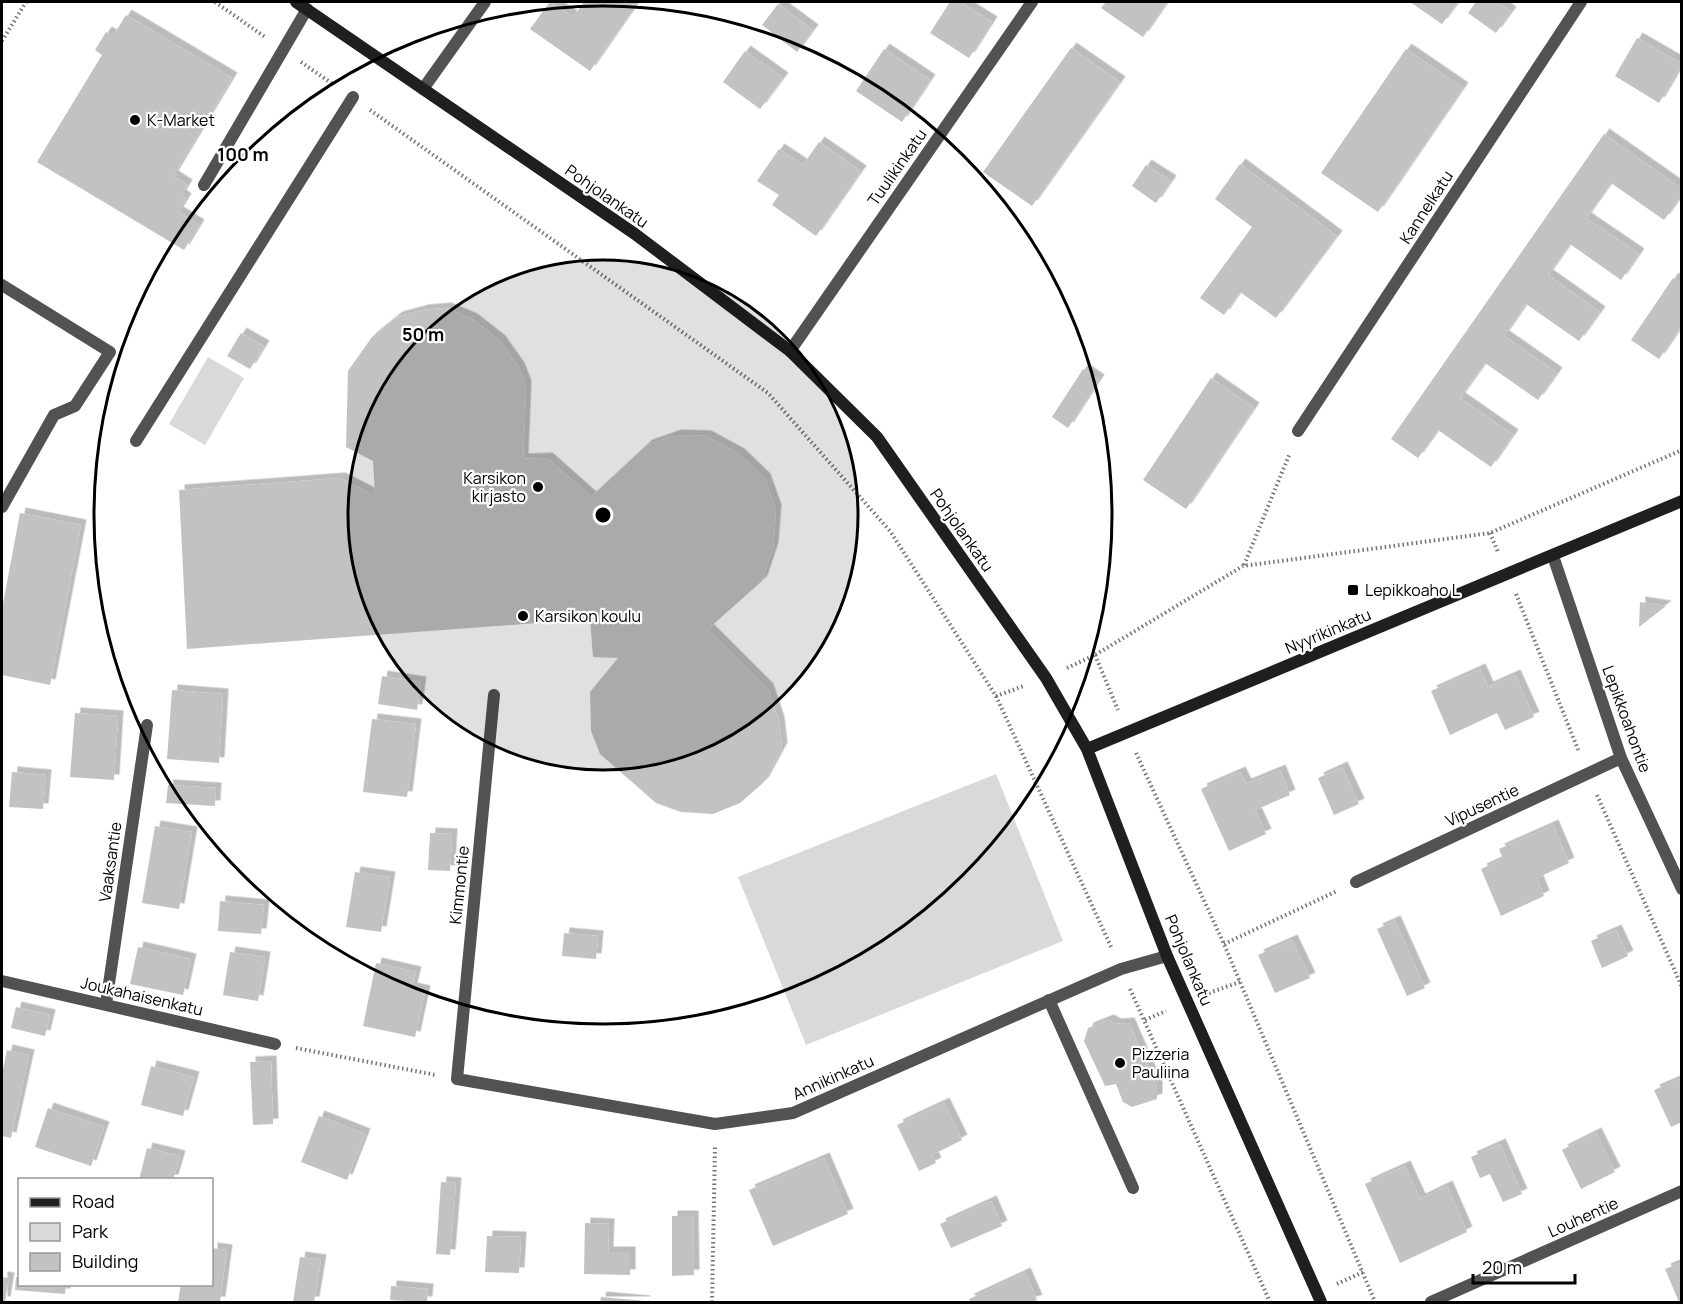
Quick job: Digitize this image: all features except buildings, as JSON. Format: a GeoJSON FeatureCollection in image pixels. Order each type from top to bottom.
{"type":"FeatureCollection","features":[{"type":"Feature","properties":{"kind":"street","name":"Pohjolankatu"},"geometry":{"type":"LineString","coordinates":[[296,2],[635,234],[790,351],[877,437],[1046,678],[1087,749],[1167,956],[1321,1302]]}},
{"type":"Feature","properties":{"kind":"street"},"geometry":{"type":"LineString","coordinates":[[423,89],[485,2]]}},
{"type":"Feature","properties":{"kind":"street","name":"Tuulikinkatu"},"geometry":{"type":"LineString","coordinates":[[790,351],[1032,2]]}},
{"type":"Feature","properties":{"kind":"street","name":"Kannelkatu"},"geometry":{"type":"LineString","coordinates":[[1298,431],[1581,2]]}},
{"type":"Feature","properties":{"kind":"street"},"geometry":{"type":"LineString","coordinates":[[204,185],[307,9]]}},
{"type":"Feature","properties":{"kind":"street"},"geometry":{"type":"LineString","coordinates":[[136,441],[353,97]]}},
{"type":"Feature","properties":{"kind":"street"},"geometry":{"type":"LineString","coordinates":[[2,285],[110,352],[75,406],[54,415],[2,507]]}},
{"type":"Feature","properties":{"kind":"street","name":"Nyyrikinkatu"},"geometry":{"type":"LineString","coordinates":[[1087,749],[1682,501]]}},
{"type":"Feature","properties":{"kind":"street","name":"Lepikkoahontie"},"geometry":{"type":"LineString","coordinates":[[1553,556],[1621,758],[1682,889]]}},
{"type":"Feature","properties":{"kind":"street","name":"Kimmontie"},"geometry":{"type":"LineString","coordinates":[[457,1079],[494,695]]}},
{"type":"Feature","properties":{"kind":"street","name":"Vaaksantie"},"geometry":{"type":"LineString","coordinates":[[106,1004],[147,725]]}},
{"type":"Feature","properties":{"kind":"street","name":"Vipusentie"},"geometry":{"type":"LineString","coordinates":[[1356,882],[1621,758]]}},
{"type":"Feature","properties":{"kind":"street","name":"Annikinkatu"},"geometry":{"type":"LineString","coordinates":[[457,1079],[715,1124],[793,1113],[1121,969],[1167,956]]}},
{"type":"Feature","properties":{"kind":"street","name":"Joukahaisenkatu"},"geometry":{"type":"LineString","coordinates":[[2,981],[275,1044]]}},
{"type":"Feature","properties":{"kind":"street"},"geometry":{"type":"LineString","coordinates":[[1049,1000],[1133,1188]]}},
{"type":"Feature","properties":{"kind":"street","name":"Louhentie"},"geometry":{"type":"LineString","coordinates":[[1431,1302],[1682,1191]]}},
{"type":"Feature","properties":{"kind":"path"},"geometry":{"type":"LineString","coordinates":[[2,41],[26,2]]}},
{"type":"Feature","properties":{"kind":"path"},"geometry":{"type":"LineString","coordinates":[[215,2],[353,97],[768,393],[890,531],[996,696],[1270,1302]]}},
{"type":"Feature","properties":{"kind":"path"},"geometry":{"type":"LineString","coordinates":[[1243,566],[1298,431]]}},
{"type":"Feature","properties":{"kind":"path"},"geometry":{"type":"LineString","coordinates":[[996,696],[1046,678],[1095,655],[1243,566],[1490,533],[1682,450]]}},
{"type":"Feature","properties":{"kind":"path"},"geometry":{"type":"LineString","coordinates":[[1095,655],[1127,733],[1224,944],[1375,1302]]}},
{"type":"Feature","properties":{"kind":"path"},"geometry":{"type":"LineString","coordinates":[[1224,944],[1356,882]]}},
{"type":"Feature","properties":{"kind":"path"},"geometry":{"type":"LineString","coordinates":[[275,1044],[457,1079]]}},
{"type":"Feature","properties":{"kind":"path"},"geometry":{"type":"LineString","coordinates":[[712,1302],[715,1124]]}},
{"type":"Feature","properties":{"kind":"green space"},"geometry":{"type":"Polygon","coordinates":[[[208,357],[244,378],[205,445],[169,424],[208,357]]]}},
{"type":"Feature","properties":{"kind":"green space"},"geometry":{"type":"Polygon","coordinates":[[[996,774],[1063,941],[806,1045],[738,877],[996,774]]]}},
{"type":"Feature","properties":{"kind":"place","name":"K-Market"},"geometry":{"type":"Point","coordinates":[135,120]}},
{"type":"Feature","properties":{"kind":"place","name":"Karsikon kirjasto"},"geometry":{"type":"Point","coordinates":[538,487]}},
{"type":"Feature","properties":{"kind":"place","name":"Lepikkoaho L"},"geometry":{"type":"Point","coordinates":[1353,590]}},
{"type":"Feature","properties":{"kind":"place","name":"Karsikon koulu"},"geometry":{"type":"Point","coordinates":[523,616]}},
{"type":"Feature","properties":{"kind":"place","name":"Pizzeria Pauliina"},"geometry":{"type":"Point","coordinates":[1120,1063]}}]}
